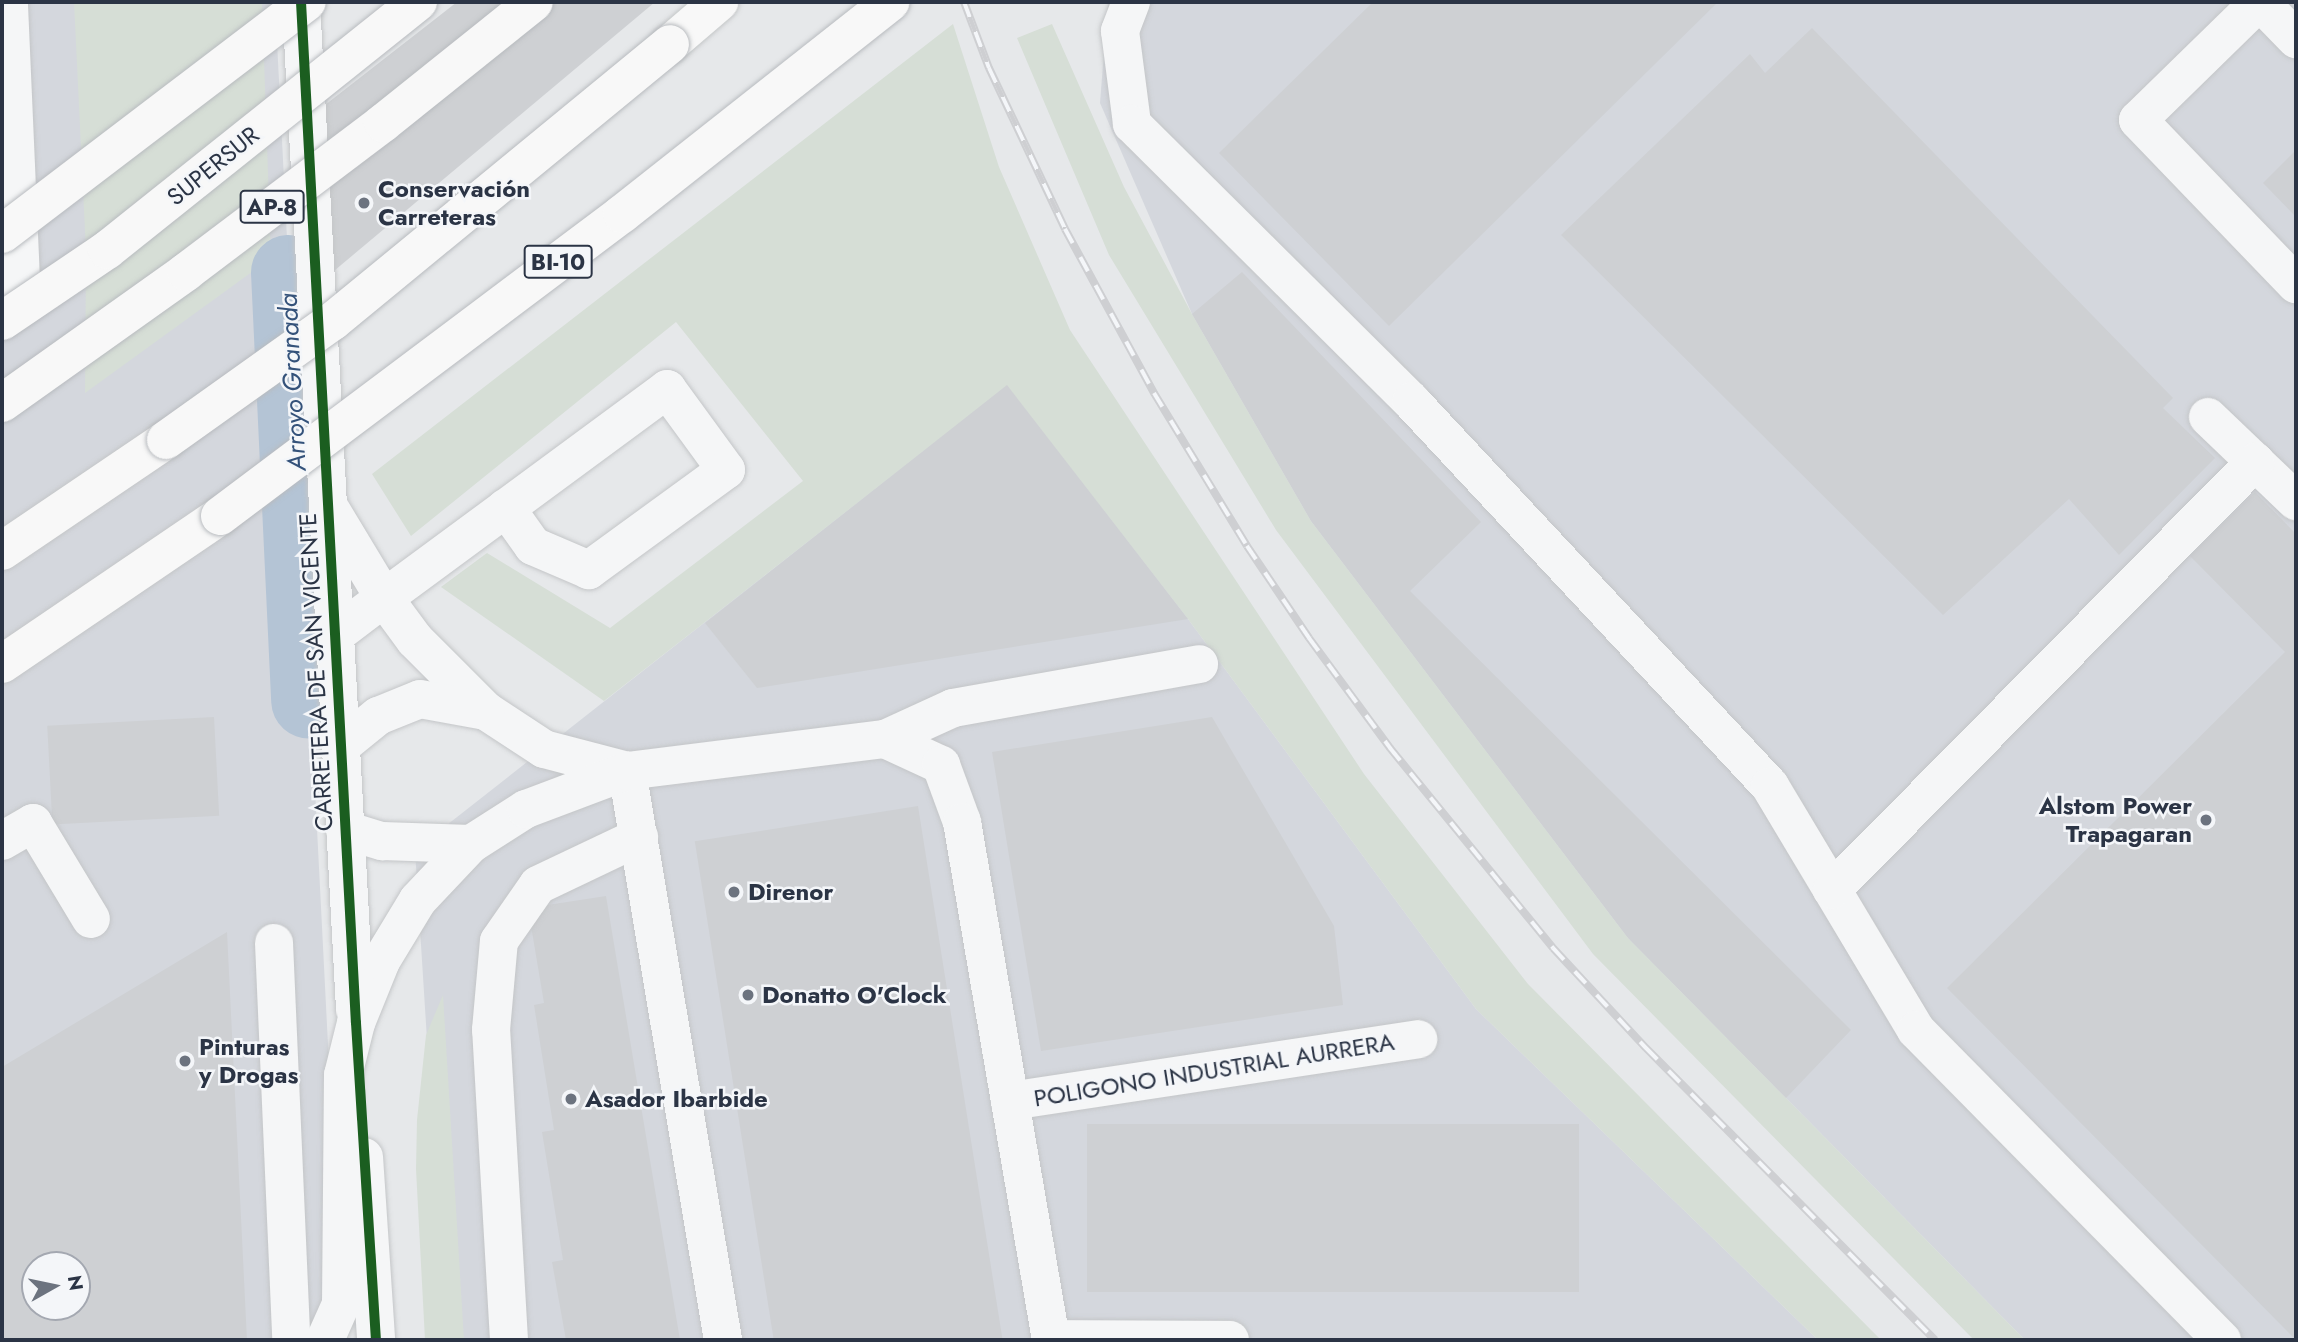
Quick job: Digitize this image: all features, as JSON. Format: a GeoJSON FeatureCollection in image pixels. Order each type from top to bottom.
{"type":"FeatureCollection","features":[{"type":"Feature","properties":{"kind":"highway"},"geometry":{"type":"LineString","coordinates":[[2,234],[307,2]]}},
{"type":"Feature","properties":{"kind":"highway","name":"SUPERSUR"},"geometry":{"type":"LineString","coordinates":[[2,321],[107,250],[418,2]]}},
{"type":"Feature","properties":{"kind":"highway","name":"AP-8"},"geometry":{"type":"LineString","coordinates":[[2,403],[197,264],[383,123],[534,2]]}},
{"type":"Feature","properties":{"kind":"highway"},"geometry":{"type":"LineString","coordinates":[[2,551],[166,440],[333,321],[606,100],[719,2]]}},
{"type":"Feature","properties":{"kind":"highway","name":"BI-10"},"geometry":{"type":"LineString","coordinates":[[2,664],[220,516],[622,214],[890,2]]}},
{"type":"Feature","properties":{"kind":"street"},"geometry":{"type":"LineString","coordinates":[[2,304],[22,303],[9,2]]}},
{"type":"Feature","properties":{"kind":"street","name":"CARRETERA DE SAN VICENTE"},"geometry":{"type":"LineString","coordinates":[[301,2],[345,830],[376,1340]]}},
{"type":"Feature","properties":{"kind":"street"},"geometry":{"type":"LineString","coordinates":[[1131,2],[1120,31],[1132,124],[1411,401],[1770,786],[1916,1030],[2222,1340]]}},
{"type":"Feature","properties":{"kind":"street"},"geometry":{"type":"LineString","coordinates":[[2296,39],[2259,2],[2138,120],[2296,284]]}},
{"type":"Feature","properties":{"kind":"street"},"geometry":{"type":"LineString","coordinates":[[335,635],[384,598],[667,389],[726,470],[589,570],[533,546],[506,508]]}},
{"type":"Feature","properties":{"kind":"street"},"geometry":{"type":"LineString","coordinates":[[2208,417],[2296,501]]}},
{"type":"Feature","properties":{"kind":"street"},"geometry":{"type":"LineString","coordinates":[[1832,890],[2255,462]]}},
{"type":"Feature","properties":{"kind":"street"},"geometry":{"type":"LineString","coordinates":[[328,504],[384,598],[415,640],[486,711],[544,749],[628,771]]}},
{"type":"Feature","properties":{"kind":"street"},"geometry":{"type":"LineString","coordinates":[[325,1340],[341,1304],[344,1075],[356,1023],[381,961],[407,916],[418,900],[471,844],[526,809],[628,771],[885,738],[953,708],[1199,664]]}},
{"type":"Feature","properties":{"kind":"street"},"geometry":{"type":"LineString","coordinates":[[341,746],[378,716],[420,699],[486,711]]}},
{"type":"Feature","properties":{"kind":"street"},"geometry":{"type":"LineString","coordinates":[[885,738],[941,765],[962,822],[1051,1340],[1230,1340]]}},
{"type":"Feature","properties":{"kind":"street"},"geometry":{"type":"LineString","coordinates":[[628,771],[723,1340]]}},
{"type":"Feature","properties":{"kind":"street"},"geometry":{"type":"LineString","coordinates":[[2,841],[33,823],[91,919]]}},
{"type":"Feature","properties":{"kind":"street"},"geometry":{"type":"LineString","coordinates":[[345,830],[382,841],[471,844]]}},
{"type":"Feature","properties":{"kind":"street"},"geometry":{"type":"LineString","coordinates":[[509,1340],[491,1030],[499,940],[538,885],[639,837]]}},
{"type":"Feature","properties":{"kind":"street"},"geometry":{"type":"LineString","coordinates":[[274,943],[290,1340]]}},
{"type":"Feature","properties":{"kind":"street","name":"POLIGONO INDUSTRIAL AURRERA"},"geometry":{"type":"LineString","coordinates":[[1010,1101],[1418,1039]]}},
{"type":"Feature","properties":{"kind":"shaded area"},"geometry":{"type":"Polygon","coordinates":[[[2,2],[275,2],[343,1340],[2,1340],[2,2]]]}},
{"type":"Feature","properties":{"kind":"shaded area"},"geometry":{"type":"Polygon","coordinates":[[[74,2],[262,2],[271,258],[85,393],[86,252],[74,2]]]}},
{"type":"Feature","properties":{"kind":"shaded area"},"geometry":{"type":"Polygon","coordinates":[[[1108,2],[2296,2],[2296,1340],[2025,1340],[1628,938],[1311,521],[1192,314],[1100,103],[1108,2]]]}},
{"type":"Feature","properties":{"kind":"shaded area"},"geometry":{"type":"Polygon","coordinates":[[[953,24],[999,167],[1070,330],[1364,774],[1528,984],[1881,1340],[1818,1340],[1476,1009],[1188,619],[1007,386],[604,701],[441,587],[487,553],[610,628],[803,481],[676,322],[411,536],[372,474],[953,24]]]}},
{"type":"Feature","properties":{"kind":"shaded area"},"geometry":{"type":"Polygon","coordinates":[[[1052,24],[1124,187],[1192,314],[1311,521],[1628,938],[2025,1340],[1974,1340],[1593,954],[1276,530],[1109,255],[1017,38],[1052,24]]]}},
{"type":"Feature","properties":{"kind":"shaded area"},"geometry":{"type":"Polygon","coordinates":[[[1007,385],[1188,619],[1476,1009],[1818,1340],[446,1340],[415,850],[1007,385]]]}},
{"type":"Feature","properties":{"kind":"shaded area"},"geometry":{"type":"Polygon","coordinates":[[[443,995],[464,1340],[425,1340],[416,1169],[417,1120],[426,1035],[443,995]]]}},
{"type":"Feature","properties":{"kind":"building","name":"Conservación Carreteras"},"geometry":{"type":"Polygon","coordinates":[[[457,2],[655,2],[316,286],[307,119],[457,2]]]}},
{"type":"Feature","properties":{"kind":"building"},"geometry":{"type":"Polygon","coordinates":[[[1373,2],[1718,2],[1389,326],[1219,153],[1373,2]]]}},
{"type":"Feature","properties":{"kind":"building"},"geometry":{"type":"Polygon","coordinates":[[[1812,28],[2173,398],[2163,408],[2215,458],[2119,555],[2069,499],[1943,615],[1561,235],[1750,54],[1765,73],[1812,28]]]}},
{"type":"Feature","properties":{"kind":"building"},"geometry":{"type":"Polygon","coordinates":[[[2296,150],[2296,217],[2263,183],[2296,150]]]}},
{"type":"Feature","properties":{"kind":"building"},"geometry":{"type":"Polygon","coordinates":[[[1242,272],[1481,522],[1410,591],[1851,1030],[1786,1098],[1628,938],[1311,521],[1192,314],[1242,272]]]}},
{"type":"Feature","properties":{"kind":"building"},"geometry":{"type":"Polygon","coordinates":[[[1007,385],[1188,619],[757,688],[705,623],[1007,385]]]}},
{"type":"Feature","properties":{"kind":"building","name":"Alstom Power Trapagaran"},"geometry":{"type":"Polygon","coordinates":[[[2255,492],[2296,534],[2296,1340],[1947,988],[2285,652],[2190,556],[2255,492]]]}},
{"type":"Feature","properties":{"kind":"building"},"geometry":{"type":"Polygon","coordinates":[[[214,717],[219,816],[52,825],[47,726],[214,717]]]}},
{"type":"Feature","properties":{"kind":"building"},"geometry":{"type":"Polygon","coordinates":[[[1212,717],[1334,926],[1343,1005],[1041,1051],[992,752],[1212,717]]]}},
{"type":"Feature","properties":{"kind":"building"},"geometry":{"type":"Polygon","coordinates":[[[918,806],[1003,1340],[774,1340],[695,841],[918,806]]]}},
{"type":"Feature","properties":{"kind":"building"},"geometry":{"type":"Polygon","coordinates":[[[606,896],[680,1340],[566,1340],[552,1262],[563,1260],[542,1132],[554,1130],[534,1005],[544,1003],[528,908],[606,896]]]}},
{"type":"Feature","properties":{"kind":"building"},"geometry":{"type":"Polygon","coordinates":[[[227,932],[247,1340],[2,1340],[2,1067],[227,932]]]}},
{"type":"Feature","properties":{"kind":"building"},"geometry":{"type":"Polygon","coordinates":[[[1087,1124],[1579,1124],[1579,1292],[1087,1292],[1087,1124]]]}},
{"type":"Feature","properties":{"kind":"waterway","name":"Arroyo Granada"},"geometry":{"type":"LineString","coordinates":[[288,272],[308,701]]}},
{"type":"Feature","properties":{"kind":"railway"},"geometry":{"type":"LineString","coordinates":[[964,2],[989,68],[1065,229],[1154,393],[1247,546],[1309,638],[1390,748],[1553,948],[1646,1048],[1935,1340]]}},
{"type":"Feature","properties":{"kind":"cycle path"},"geometry":{"type":"LineString","coordinates":[[301,2],[356,1023],[376,1340]]}},
{"type":"Feature","properties":{"kind":"place","name":"Conservación Carreteras"},"geometry":{"type":"Point","coordinates":[364,203]}},
{"type":"Feature","properties":{"kind":"place","name":"Alstom Power Trapagaran"},"geometry":{"type":"Point","coordinates":[2206,820]}},
{"type":"Feature","properties":{"kind":"place","name":"Direnor"},"geometry":{"type":"Point","coordinates":[734,892]}},
{"type":"Feature","properties":{"kind":"place","name":"Donatto O'Clock"},"geometry":{"type":"Point","coordinates":[748,995]}},
{"type":"Feature","properties":{"kind":"place","name":"Pinturas y Drogas"},"geometry":{"type":"Point","coordinates":[185,1061]}},
{"type":"Feature","properties":{"kind":"place","name":"Asador Ibarbide"},"geometry":{"type":"Point","coordinates":[571,1099]}}]}
